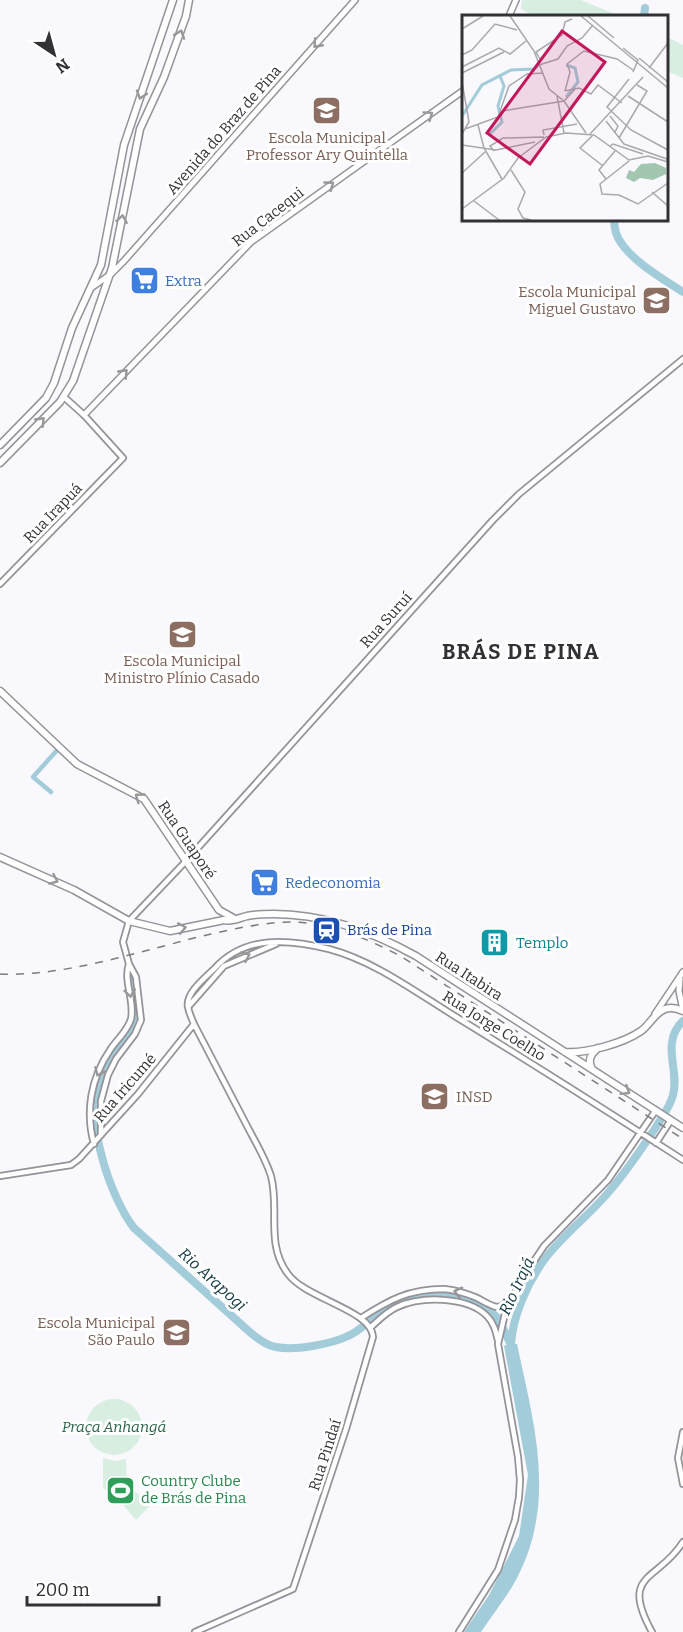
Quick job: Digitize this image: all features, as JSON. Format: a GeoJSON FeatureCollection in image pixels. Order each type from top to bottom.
{"type":"FeatureCollection","features":[{"type":"Feature","properties":{"kind":"main road"},"geometry":{"type":"LineString","coordinates":[[91,288],[104,256],[124,145],[173,0]]}},
{"type":"Feature","properties":{"kind":"main road"},"geometry":{"type":"LineString","coordinates":[[109,275],[116,253],[140,129],[164,77],[186,16],[189,0]]}},
{"type":"Feature","properties":{"kind":"main road","name":"Avenida do Braz de Pina"},"geometry":{"type":"LineString","coordinates":[[0,445],[46,398],[54,383],[72,328],[91,288],[109,275],[158,224],[355,0]]}},
{"type":"Feature","properties":{"kind":"main road"},"geometry":{"type":"LineString","coordinates":[[509,15],[516,0]]}},
{"type":"Feature","properties":{"kind":"main road","name":"Rua Cacequi"},"geometry":{"type":"LineString","coordinates":[[84,415],[252,242],[462,91]]}},
{"type":"Feature","properties":{"kind":"main road","name":"Avenida do Braz de Pina"},"geometry":{"type":"LineString","coordinates":[[0,463],[64,397],[75,375],[109,275]]}},
{"type":"Feature","properties":{"kind":"main road"},"geometry":{"type":"LineString","coordinates":[[64,397],[84,415]]}},
{"type":"Feature","properties":{"kind":"main road","name":"Rua Guaporé"},"geometry":{"type":"LineString","coordinates":[[0,691],[77,764],[144,799],[219,910],[236,919]]}},
{"type":"Feature","properties":{"kind":"main road","name":"Rua Itabira"},"geometry":{"type":"LineString","coordinates":[[0,857],[75,890],[129,921],[170,931],[269,914],[302,916],[339,924],[373,935],[416,956],[683,1128]]}},
{"type":"Feature","properties":{"kind":"main road"},"geometry":{"type":"LineString","coordinates":[[216,922],[220,917],[219,910]]}},
{"type":"Feature","properties":{"kind":"main road"},"geometry":{"type":"LineString","coordinates":[[561,1051],[577,1052],[631,1037],[646,1027],[683,972]]}},
{"type":"Feature","properties":{"kind":"main road"},"geometry":{"type":"LineString","coordinates":[[654,1016],[669,1008],[683,1010],[679,991],[683,972]]}},
{"type":"Feature","properties":{"kind":"main road"},"geometry":{"type":"LineString","coordinates":[[593,1071],[589,1064],[590,1057],[599,1047]]}},
{"type":"Feature","properties":{"kind":"street","name":"Rua Suruí"},"geometry":{"type":"LineString","coordinates":[[129,921],[186,861],[493,520],[535,480],[683,359]]}},
{"type":"Feature","properties":{"kind":"street","name":"Rua Irapuá"},"geometry":{"type":"LineString","coordinates":[[0,584],[123,458],[84,415]]}},
{"type":"Feature","properties":{"kind":"street"},"geometry":{"type":"LineString","coordinates":[[97,1139],[101,1101],[108,1075],[116,1059],[135,1034],[141,1020],[136,977],[129,964],[123,942],[129,921]]}},
{"type":"Feature","properties":{"kind":"street"},"geometry":{"type":"LineString","coordinates":[[279,943],[224,966],[188,1007],[194,1024],[266,1162],[273,1188],[274,1237],[279,1261],[302,1288],[323,1300],[349,1310],[370,1326],[386,1313],[404,1304],[427,1300],[446,1300],[463,1304],[485,1314],[495,1328],[514,1431],[520,1480],[519,1497],[507,1547],[498,1570],[459,1632]]}},
{"type":"Feature","properties":{"kind":"street","name":"Rua Jorge Coelho"},"geometry":{"type":"LineString","coordinates":[[188,1007],[190,995],[230,954],[249,945],[279,943],[330,950],[366,963],[471,1026],[683,1160]]}},
{"type":"Feature","properties":{"kind":"street"},"geometry":{"type":"LineString","coordinates":[[97,1139],[90,1125],[91,1096],[105,1059],[125,1031],[130,1019],[132,1003],[127,972],[129,964]]}},
{"type":"Feature","properties":{"kind":"street","name":"Rua Iricumé"},"geometry":{"type":"LineString","coordinates":[[0,1176],[71,1165],[138,1094],[194,1024]]}},
{"type":"Feature","properties":{"kind":"street"},"geometry":{"type":"LineString","coordinates":[[498,1344],[504,1315],[511,1299],[544,1246],[608,1180],[657,1111]]}},
{"type":"Feature","properties":{"kind":"street"},"geometry":{"type":"LineString","coordinates":[[654,1142],[669,1119]]}},
{"type":"Feature","properties":{"kind":"street"},"geometry":{"type":"LineString","coordinates":[[363,1320],[391,1299],[402,1294],[422,1291],[446,1289],[495,1306],[502,1305],[511,1299]]}},
{"type":"Feature","properties":{"kind":"street","name":"Rua Pindaí"},"geometry":{"type":"LineString","coordinates":[[195,1632],[293,1589],[372,1347],[374,1337],[370,1326]]}},
{"type":"Feature","properties":{"kind":"street"},"geometry":{"type":"LineString","coordinates":[[683,1432],[678,1458],[683,1484]]}},
{"type":"Feature","properties":{"kind":"street"},"geometry":{"type":"LineString","coordinates":[[652,1632],[639,1600],[642,1585],[652,1572],[673,1556],[683,1542]]}},
{"type":"Feature","properties":{"kind":"green space"},"geometry":{"type":"Polygon","coordinates":[[[522,0],[581,0],[617,15],[532,15],[521,9],[522,0]]]}},
{"type":"Feature","properties":{"kind":"green space"},"geometry":{"type":"Polygon","coordinates":[[[668,38],[683,45],[683,78],[668,71],[668,38]]]}},
{"type":"Feature","properties":{"kind":"green space","name":"Praça Anhangá"},"geometry":{"type":"Polygon","coordinates":[[[114,1399],[134,1407],[142,1427],[134,1447],[114,1455],[94,1447],[86,1427],[94,1407],[114,1399]]]}},
{"type":"Feature","properties":{"kind":"green space","name":"Country Clube de Brás de Pina"},"geometry":{"type":"Polygon","coordinates":[[[103,1458],[115,1461],[126,1459],[127,1483],[150,1506],[136,1520],[114,1494],[111,1496],[103,1487],[103,1458]]]}},
{"type":"Feature","properties":{"kind":"water","name":"Rio Irajá"},"geometry":{"type":"Polygon","coordinates":[[[510,1343],[517,1344],[535,1433],[539,1491],[536,1520],[529,1549],[509,1592],[481,1632],[464,1632],[489,1595],[519,1536],[528,1475],[504,1346],[510,1343]]]}},
{"type":"Feature","properties":{"kind":"waterway"},"geometry":{"type":"LineString","coordinates":[[644,15],[645,8]]}},
{"type":"Feature","properties":{"kind":"waterway"},"geometry":{"type":"LineString","coordinates":[[614,220],[616,233],[627,251],[645,267],[683,292]]}},
{"type":"Feature","properties":{"kind":"waterway"},"geometry":{"type":"LineString","coordinates":[[51,792],[33,777],[59,748]]}},
{"type":"Feature","properties":{"kind":"waterway","name":"Rio Arapogi"},"geometry":{"type":"LineString","coordinates":[[131,976],[135,1021],[132,1030],[103,1073],[96,1099],[95,1117],[102,1158],[109,1179],[116,1198],[134,1228],[252,1334],[273,1346],[303,1347],[332,1342],[353,1333],[396,1302],[410,1297],[441,1293],[471,1299],[484,1306],[495,1315],[510,1343]]}},
{"type":"Feature","properties":{"kind":"waterway","name":"Rio Irajá"},"geometry":{"type":"LineString","coordinates":[[511,1344],[518,1311],[538,1269],[558,1243],[614,1186],[668,1108],[674,1086],[673,1038],[676,1029],[683,1021]]}},
{"type":"Feature","properties":{"kind":"railway"},"geometry":{"type":"LineString","coordinates":[[0,974],[26,974],[79,967],[252,926],[293,922],[321,925],[363,938],[402,957],[683,1139]]}},
{"type":"Feature","properties":{"kind":"place","name":"Escola Municipal Professor Ary Quintella"},"geometry":{"type":"Point","coordinates":[327,111]}},
{"type":"Feature","properties":{"kind":"place","name":"Extra"},"geometry":{"type":"Point","coordinates":[144,281]}},
{"type":"Feature","properties":{"kind":"place","name":"Escola Municipal Miguel Gustavo"},"geometry":{"type":"Point","coordinates":[657,301]}},
{"type":"Feature","properties":{"kind":"place","name":"Escola Municipal Ministro Plínio Casado"},"geometry":{"type":"Point","coordinates":[182,634]}},
{"type":"Feature","properties":{"kind":"place","name":"Redeconomia"},"geometry":{"type":"Point","coordinates":[264,883]}},
{"type":"Feature","properties":{"kind":"place","name":"Brás de Pina"},"geometry":{"type":"Point","coordinates":[326,930]}},
{"type":"Feature","properties":{"kind":"place","name":"Templo"},"geometry":{"type":"Point","coordinates":[495,943]}},
{"type":"Feature","properties":{"kind":"place","name":"INSD"},"geometry":{"type":"Point","coordinates":[435,1097]}},
{"type":"Feature","properties":{"kind":"place","name":"Escola Municipal São Paulo"},"geometry":{"type":"Point","coordinates":[176,1332]}},
{"type":"Feature","properties":{"kind":"place","name":"Country Clube de Brás de Pina"},"geometry":{"type":"Point","coordinates":[120,1490]}},
{"type":"Feature","properties":{"kind":"district","name":"BRÁS DE PINA"},"geometry":{"type":"Point","coordinates":[521,652]}}]}
